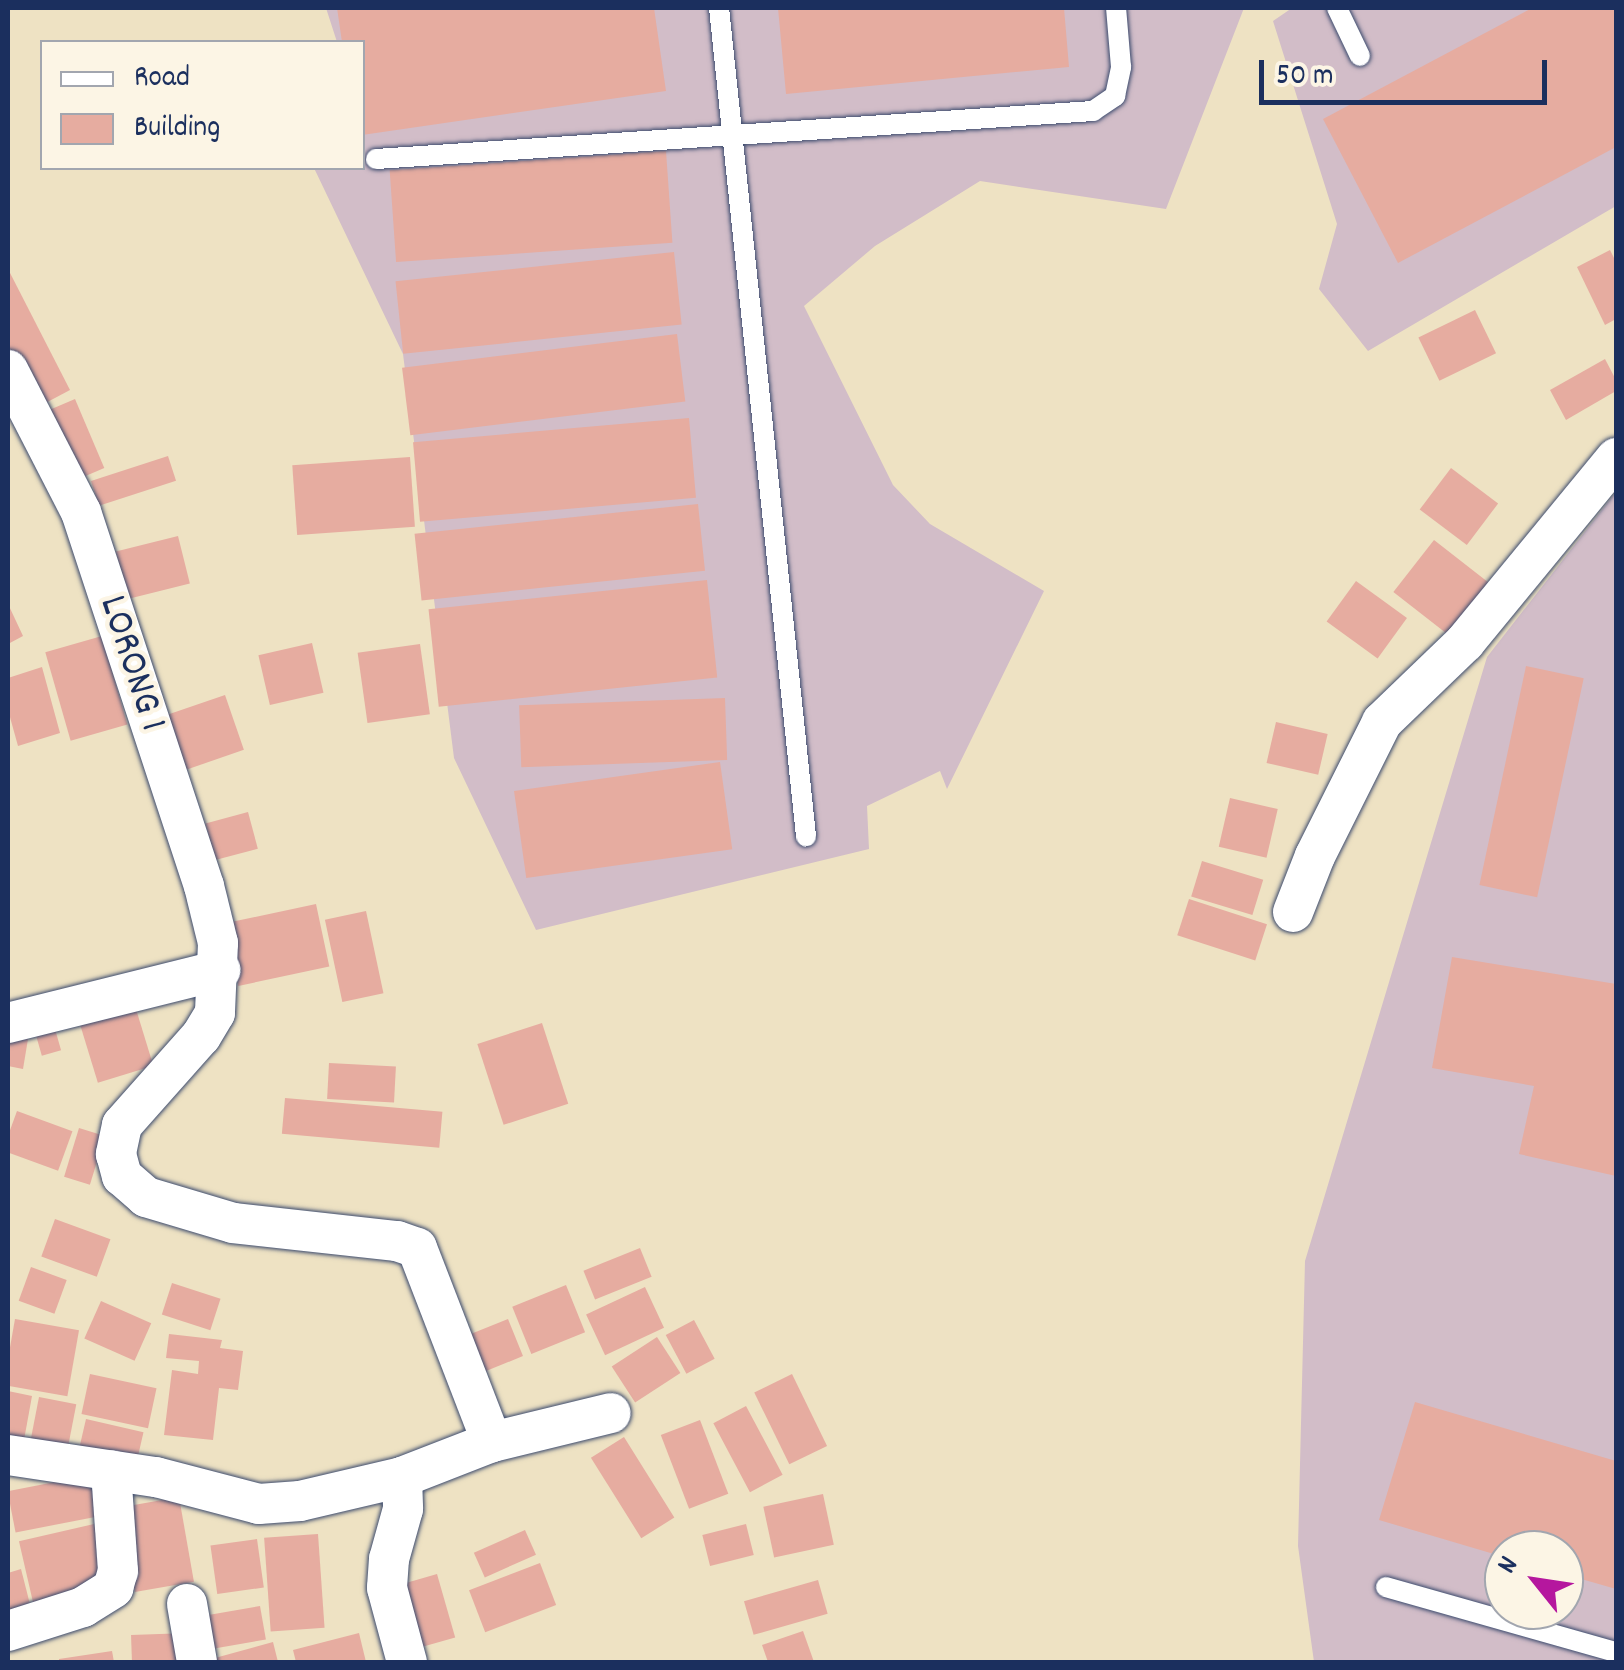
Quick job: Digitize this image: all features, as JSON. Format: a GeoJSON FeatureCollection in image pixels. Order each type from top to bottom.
{"type":"FeatureCollection","features":[{"type":"Feature","properties":{"kind":"street","name":"LORONG 1"},"geometry":{"type":"LineString","coordinates":[[8,370],[81,512],[204,886],[220,970]]}},
{"type":"Feature","properties":{"kind":"street"},"geometry":{"type":"LineString","coordinates":[[1294,912],[1315,856],[1382,722],[1465,642],[1616,458]]}},
{"type":"Feature","properties":{"kind":"street"},"geometry":{"type":"LineString","coordinates":[[8,1022],[220,970],[215,1013],[201,1036],[122,1125],[116,1154],[122,1176],[146,1197],[233,1223],[397,1241],[418,1248],[492,1442]]}},
{"type":"Feature","properties":{"kind":"street"},"geometry":{"type":"LineString","coordinates":[[8,1454],[111,1470],[259,1504],[300,1501],[402,1477],[492,1442],[611,1413]]}},
{"type":"Feature","properties":{"kind":"street"},"geometry":{"type":"LineString","coordinates":[[8,1631],[84,1608],[113,1588],[118,1571],[111,1470]]}},
{"type":"Feature","properties":{"kind":"street"},"geometry":{"type":"LineString","coordinates":[[402,1477],[403,1509],[389,1559],[387,1588],[407,1662]]}},
{"type":"Feature","properties":{"kind":"street"},"geometry":{"type":"LineString","coordinates":[[187,1604],[197,1662]]}},
{"type":"Feature","properties":{"kind":"lane"},"geometry":{"type":"LineString","coordinates":[[719,8],[806,836]]}},
{"type":"Feature","properties":{"kind":"lane"},"geometry":{"type":"LineString","coordinates":[[376,159],[1092,111],[1115,96],[1121,66],[1116,8]]}},
{"type":"Feature","properties":{"kind":"lane"},"geometry":{"type":"LineString","coordinates":[[1337,8],[1360,56]]}},
{"type":"Feature","properties":{"kind":"lane"},"geometry":{"type":"LineString","coordinates":[[1386,1586],[1616,1652]]}},
{"type":"Feature","properties":{"kind":"shaded area"},"geometry":{"type":"Polygon","coordinates":[[[326,8],[1244,8],[1166,209],[980,181],[875,246],[804,306],[893,485],[930,524],[1044,591],[947,789],[940,771],[867,806],[869,849],[536,930],[454,758],[403,354],[315,170],[365,170],[365,40],[336,40],[326,8]]]}},
{"type":"Feature","properties":{"kind":"shaded area"},"geometry":{"type":"Polygon","coordinates":[[[1292,8],[1616,8],[1616,206],[1368,351],[1319,289],[1337,224],[1273,21],[1292,8]]]}},
{"type":"Feature","properties":{"kind":"shaded area"},"geometry":{"type":"Polygon","coordinates":[[[1616,492],[1616,1662],[1314,1662],[1298,1546],[1305,1261],[1487,657],[1616,492]]]}},
{"type":"Feature","properties":{"kind":"building"},"geometry":{"type":"Polygon","coordinates":[[[337,8],[654,8],[666,91],[365,135],[365,40],[342,40],[337,8]]]}},
{"type":"Feature","properties":{"kind":"building"},"geometry":{"type":"Polygon","coordinates":[[[778,8],[1064,8],[1069,67],[786,94],[778,8]]]}},
{"type":"Feature","properties":{"kind":"building"},"geometry":{"type":"Polygon","coordinates":[[[1532,8],[1616,8],[1616,147],[1398,263],[1323,119],[1532,8]]]}},
{"type":"Feature","properties":{"kind":"building"},"geometry":{"type":"Polygon","coordinates":[[[666,151],[672,243],[396,262],[390,170],[666,151]]]}},
{"type":"Feature","properties":{"kind":"building"},"geometry":{"type":"Polygon","coordinates":[[[1610,250],[1616,262],[1616,319],[1605,325],[1577,267],[1610,250]]]}},
{"type":"Feature","properties":{"kind":"building"},"geometry":{"type":"Polygon","coordinates":[[[674,252],[682,325],[403,354],[396,281],[674,252]]]}},
{"type":"Feature","properties":{"kind":"building"},"geometry":{"type":"Polygon","coordinates":[[[8,269],[70,390],[38,407],[8,347],[8,269]]]}},
{"type":"Feature","properties":{"kind":"building"},"geometry":{"type":"Polygon","coordinates":[[[1475,310],[1496,353],[1439,381],[1418,338],[1475,310]]]}},
{"type":"Feature","properties":{"kind":"building"},"geometry":{"type":"Polygon","coordinates":[[[677,334],[685,401],[410,435],[402,368],[677,334]]]}},
{"type":"Feature","properties":{"kind":"building"},"geometry":{"type":"Polygon","coordinates":[[[1605,359],[1616,380],[1616,391],[1566,420],[1550,390],[1605,359]]]}},
{"type":"Feature","properties":{"kind":"building"},"geometry":{"type":"Polygon","coordinates":[[[75,399],[104,468],[72,482],[43,413],[75,399]]]}},
{"type":"Feature","properties":{"kind":"building"},"geometry":{"type":"Polygon","coordinates":[[[689,418],[696,498],[420,522],[413,442],[689,418]]]}},
{"type":"Feature","properties":{"kind":"building"},"geometry":{"type":"Polygon","coordinates":[[[168,456],[176,481],[99,506],[91,481],[168,456]]]}},
{"type":"Feature","properties":{"kind":"building"},"geometry":{"type":"Polygon","coordinates":[[[410,457],[415,527],[297,535],[292,465],[410,457]]]}},
{"type":"Feature","properties":{"kind":"building"},"geometry":{"type":"Polygon","coordinates":[[[1451,468],[1498,504],[1467,545],[1420,510],[1451,468]]]}},
{"type":"Feature","properties":{"kind":"building"},"geometry":{"type":"Polygon","coordinates":[[[698,504],[705,571],[422,600],[415,534],[698,504]]]}},
{"type":"Feature","properties":{"kind":"building"},"geometry":{"type":"Polygon","coordinates":[[[178,536],[190,584],[128,599],[116,551],[178,536]]]}},
{"type":"Feature","properties":{"kind":"building"},"geometry":{"type":"Polygon","coordinates":[[[1434,540],[1491,584],[1450,636],[1393,592],[1434,540]]]}},
{"type":"Feature","properties":{"kind":"building"},"geometry":{"type":"Polygon","coordinates":[[[707,580],[717,677],[439,707],[429,609],[707,580]]]}},
{"type":"Feature","properties":{"kind":"building"},"geometry":{"type":"Polygon","coordinates":[[[1356,581],[1407,618],[1378,658],[1327,621],[1356,581]]]}},
{"type":"Feature","properties":{"kind":"building"},"geometry":{"type":"Polygon","coordinates":[[[8,604],[23,636],[8,644],[8,604]]]}},
{"type":"Feature","properties":{"kind":"building"},"geometry":{"type":"Polygon","coordinates":[[[102,636],[127,724],[71,741],[45,652],[102,636]]]}},
{"type":"Feature","properties":{"kind":"building"},"geometry":{"type":"Polygon","coordinates":[[[312,643],[323,693],[270,705],[258,655],[312,643]]]}},
{"type":"Feature","properties":{"kind":"building"},"geometry":{"type":"Polygon","coordinates":[[[420,644],[430,714],[367,723],[358,653],[420,644]]]}},
{"type":"Feature","properties":{"kind":"building"},"geometry":{"type":"Polygon","coordinates":[[[1526,666],[1584,678],[1537,897],[1479,885],[1526,666]]]}},
{"type":"Feature","properties":{"kind":"building"},"geometry":{"type":"Polygon","coordinates":[[[42,667],[60,733],[18,746],[8,710],[8,678],[42,667]]]}},
{"type":"Feature","properties":{"kind":"building"},"geometry":{"type":"Polygon","coordinates":[[[225,695],[244,750],[186,770],[167,715],[225,695]]]}},
{"type":"Feature","properties":{"kind":"building"},"geometry":{"type":"Polygon","coordinates":[[[725,698],[727,760],[521,767],[519,705],[725,698]]]}},
{"type":"Feature","properties":{"kind":"building"},"geometry":{"type":"Polygon","coordinates":[[[1276,722],[1328,734],[1318,775],[1267,763],[1276,722]]]}},
{"type":"Feature","properties":{"kind":"building"},"geometry":{"type":"Polygon","coordinates":[[[720,762],[732,849],[526,878],[514,791],[720,762]]]}},
{"type":"Feature","properties":{"kind":"building"},"geometry":{"type":"Polygon","coordinates":[[[1230,798],[1278,809],[1266,858],[1219,847],[1230,798]]]}},
{"type":"Feature","properties":{"kind":"building"},"geometry":{"type":"Polygon","coordinates":[[[248,812],[258,849],[215,860],[205,823],[248,812]]]}},
{"type":"Feature","properties":{"kind":"building"},"geometry":{"type":"Polygon","coordinates":[[[1202,861],[1263,880],[1252,915],[1191,896],[1202,861]]]}},
{"type":"Feature","properties":{"kind":"building"},"geometry":{"type":"Polygon","coordinates":[[[1189,899],[1267,924],[1255,960],[1177,935],[1189,899]]]}},
{"type":"Feature","properties":{"kind":"building"},"geometry":{"type":"Polygon","coordinates":[[[316,904],[329,967],[238,986],[225,923],[316,904]]]}},
{"type":"Feature","properties":{"kind":"building"},"geometry":{"type":"Polygon","coordinates":[[[366,911],[383,993],[342,1002],[325,920],[366,911]]]}},
{"type":"Feature","properties":{"kind":"building"},"geometry":{"type":"Polygon","coordinates":[[[1452,957],[1616,984],[1616,1176],[1519,1154],[1534,1086],[1432,1068],[1452,957]]]}},
{"type":"Feature","properties":{"kind":"building"},"geometry":{"type":"Polygon","coordinates":[[[132,996],[153,1066],[98,1083],[77,1013],[132,996]]]}},
{"type":"Feature","properties":{"kind":"building"},"geometry":{"type":"Polygon","coordinates":[[[542,1023],[568,1104],[504,1125],[477,1044],[542,1023]]]}},
{"type":"Feature","properties":{"kind":"building"},"geometry":{"type":"Polygon","coordinates":[[[55,1029],[61,1050],[42,1056],[36,1035],[55,1029]]]}},
{"type":"Feature","properties":{"kind":"building"},"geometry":{"type":"Polygon","coordinates":[[[8,1030],[29,1033],[23,1069],[8,1066],[8,1030]]]}},
{"type":"Feature","properties":{"kind":"building"},"geometry":{"type":"Polygon","coordinates":[[[329,1063],[396,1067],[394,1102],[327,1099],[329,1063]]]}},
{"type":"Feature","properties":{"kind":"building"},"geometry":{"type":"Polygon","coordinates":[[[285,1098],[442,1112],[439,1148],[282,1134],[285,1098]]]}},
{"type":"Feature","properties":{"kind":"building"},"geometry":{"type":"Polygon","coordinates":[[[17,1111],[72,1131],[58,1171],[8,1152],[8,1136],[17,1111]]]}},
{"type":"Feature","properties":{"kind":"building"},"geometry":{"type":"Polygon","coordinates":[[[79,1128],[105,1136],[90,1185],[64,1177],[79,1128]]]}},
{"type":"Feature","properties":{"kind":"building"},"geometry":{"type":"Polygon","coordinates":[[[55,1219],[110,1239],[97,1277],[41,1257],[55,1219]]]}},
{"type":"Feature","properties":{"kind":"building"},"geometry":{"type":"Polygon","coordinates":[[[640,1248],[652,1277],[595,1300],[583,1271],[640,1248]]]}},
{"type":"Feature","properties":{"kind":"building"},"geometry":{"type":"Polygon","coordinates":[[[31,1267],[67,1280],[54,1314],[19,1301],[31,1267]]]}},
{"type":"Feature","properties":{"kind":"building"},"geometry":{"type":"Polygon","coordinates":[[[172,1283],[221,1299],[210,1330],[162,1314],[172,1283]]]}},
{"type":"Feature","properties":{"kind":"building"},"geometry":{"type":"Polygon","coordinates":[[[566,1285],[585,1332],[531,1354],[512,1307],[566,1285]]]}},
{"type":"Feature","properties":{"kind":"building"},"geometry":{"type":"Polygon","coordinates":[[[645,1287],[664,1328],[605,1355],[586,1314],[645,1287]]]}},
{"type":"Feature","properties":{"kind":"building"},"geometry":{"type":"Polygon","coordinates":[[[101,1301],[151,1323],[135,1361],[84,1338],[101,1301]]]}},
{"type":"Feature","properties":{"kind":"building"},"geometry":{"type":"Polygon","coordinates":[[[15,1319],[79,1330],[67,1396],[8,1386],[15,1319]]]}},
{"type":"Feature","properties":{"kind":"building"},"geometry":{"type":"Polygon","coordinates":[[[508,1319],[523,1356],[470,1377],[455,1340],[508,1319]]]}},
{"type":"Feature","properties":{"kind":"building"},"geometry":{"type":"Polygon","coordinates":[[[694,1320],[715,1359],[686,1374],[666,1335],[694,1320]]]}},
{"type":"Feature","properties":{"kind":"building"},"geometry":{"type":"Polygon","coordinates":[[[169,1334],[222,1340],[220,1348],[243,1351],[238,1390],[219,1388],[213,1440],[164,1435],[172,1370],[198,1374],[199,1361],[166,1358],[169,1334]]]}},
{"type":"Feature","properties":{"kind":"building"},"geometry":{"type":"Polygon","coordinates":[[[657,1337],[680,1373],[635,1402],[612,1366],[657,1337]]]}},
{"type":"Feature","properties":{"kind":"building"},"geometry":{"type":"Polygon","coordinates":[[[90,1374],[157,1388],[148,1428],[81,1414],[90,1374]]]}},
{"type":"Feature","properties":{"kind":"building"},"geometry":{"type":"Polygon","coordinates":[[[792,1374],[827,1446],[789,1464],[754,1392],[792,1374]]]}},
{"type":"Feature","properties":{"kind":"building"},"geometry":{"type":"Polygon","coordinates":[[[8,1391],[32,1396],[22,1451],[8,1449],[8,1391]]]}},
{"type":"Feature","properties":{"kind":"building"},"geometry":{"type":"Polygon","coordinates":[[[39,1397],[76,1404],[65,1460],[28,1453],[39,1397]]]}},
{"type":"Feature","properties":{"kind":"building"},"geometry":{"type":"Polygon","coordinates":[[[1415,1402],[1616,1461],[1616,1589],[1584,1580],[1584,1530],[1484,1530],[1484,1551],[1379,1520],[1415,1402]]]}},
{"type":"Feature","properties":{"kind":"building"},"geometry":{"type":"Polygon","coordinates":[[[746,1406],[783,1475],[750,1492],[713,1423],[746,1406]]]}},
{"type":"Feature","properties":{"kind":"building"},"geometry":{"type":"Polygon","coordinates":[[[86,1419],[143,1432],[135,1469],[77,1456],[86,1419]]]}},
{"type":"Feature","properties":{"kind":"building"},"geometry":{"type":"Polygon","coordinates":[[[700,1420],[728,1494],[689,1509],[661,1435],[700,1420]]]}},
{"type":"Feature","properties":{"kind":"building"},"geometry":{"type":"Polygon","coordinates":[[[624,1437],[674,1518],[641,1538],[591,1458],[624,1437]]]}},
{"type":"Feature","properties":{"kind":"building"},"geometry":{"type":"Polygon","coordinates":[[[91,1475],[99,1516],[16,1532],[8,1491],[91,1475]]]}},
{"type":"Feature","properties":{"kind":"building"},"geometry":{"type":"Polygon","coordinates":[[[823,1494],[834,1545],[774,1558],[763,1507],[823,1494]]]}},
{"type":"Feature","properties":{"kind":"building"},"geometry":{"type":"Polygon","coordinates":[[[179,1497],[194,1582],[135,1592],[120,1507],[179,1497]]]}},
{"type":"Feature","properties":{"kind":"building"},"geometry":{"type":"Polygon","coordinates":[[[94,1524],[109,1587],[34,1605],[19,1541],[94,1524]]]}},
{"type":"Feature","properties":{"kind":"building"},"geometry":{"type":"Polygon","coordinates":[[[746,1524],[754,1555],[710,1566],[702,1535],[746,1524]]]}},
{"type":"Feature","properties":{"kind":"building"},"geometry":{"type":"Polygon","coordinates":[[[525,1530],[536,1555],[485,1577],[474,1553],[525,1530]]]}},
{"type":"Feature","properties":{"kind":"building"},"geometry":{"type":"Polygon","coordinates":[[[318,1534],[325,1628],[271,1632],[264,1538],[318,1534]]]}},
{"type":"Feature","properties":{"kind":"building"},"geometry":{"type":"Polygon","coordinates":[[[257,1539],[264,1588],[217,1594],[210,1546],[257,1539]]]}},
{"type":"Feature","properties":{"kind":"building"},"geometry":{"type":"Polygon","coordinates":[[[540,1563],[556,1605],[485,1632],[469,1590],[540,1563]]]}},
{"type":"Feature","properties":{"kind":"building"},"geometry":{"type":"Polygon","coordinates":[[[21,1569],[34,1620],[8,1627],[8,1573],[21,1569]]]}},
{"type":"Feature","properties":{"kind":"building"},"geometry":{"type":"Polygon","coordinates":[[[437,1574],[455,1637],[412,1650],[394,1586],[437,1574]]]}},
{"type":"Feature","properties":{"kind":"building"},"geometry":{"type":"Polygon","coordinates":[[[818,1580],[828,1614],[754,1635],[744,1601],[818,1580]]]}},
{"type":"Feature","properties":{"kind":"building"},"geometry":{"type":"Polygon","coordinates":[[[260,1606],[266,1639],[203,1651],[197,1617],[260,1606]]]}},
{"type":"Feature","properties":{"kind":"building"},"geometry":{"type":"Polygon","coordinates":[[[803,1631],[814,1662],[768,1662],[762,1645],[803,1631]]]}},
{"type":"Feature","properties":{"kind":"building"},"geometry":{"type":"Polygon","coordinates":[[[188,1633],[189,1662],[132,1662],[131,1635],[188,1633]]]}},
{"type":"Feature","properties":{"kind":"building"},"geometry":{"type":"Polygon","coordinates":[[[359,1633],[366,1662],[296,1662],[293,1650],[359,1633]]]}},
{"type":"Feature","properties":{"kind":"building"},"geometry":{"type":"Polygon","coordinates":[[[273,1642],[278,1662],[204,1662],[204,1661],[273,1642]]]}},
{"type":"Feature","properties":{"kind":"building"},"geometry":{"type":"Polygon","coordinates":[[[112,1651],[114,1662],[59,1662],[59,1659],[112,1651]]]}}]}
